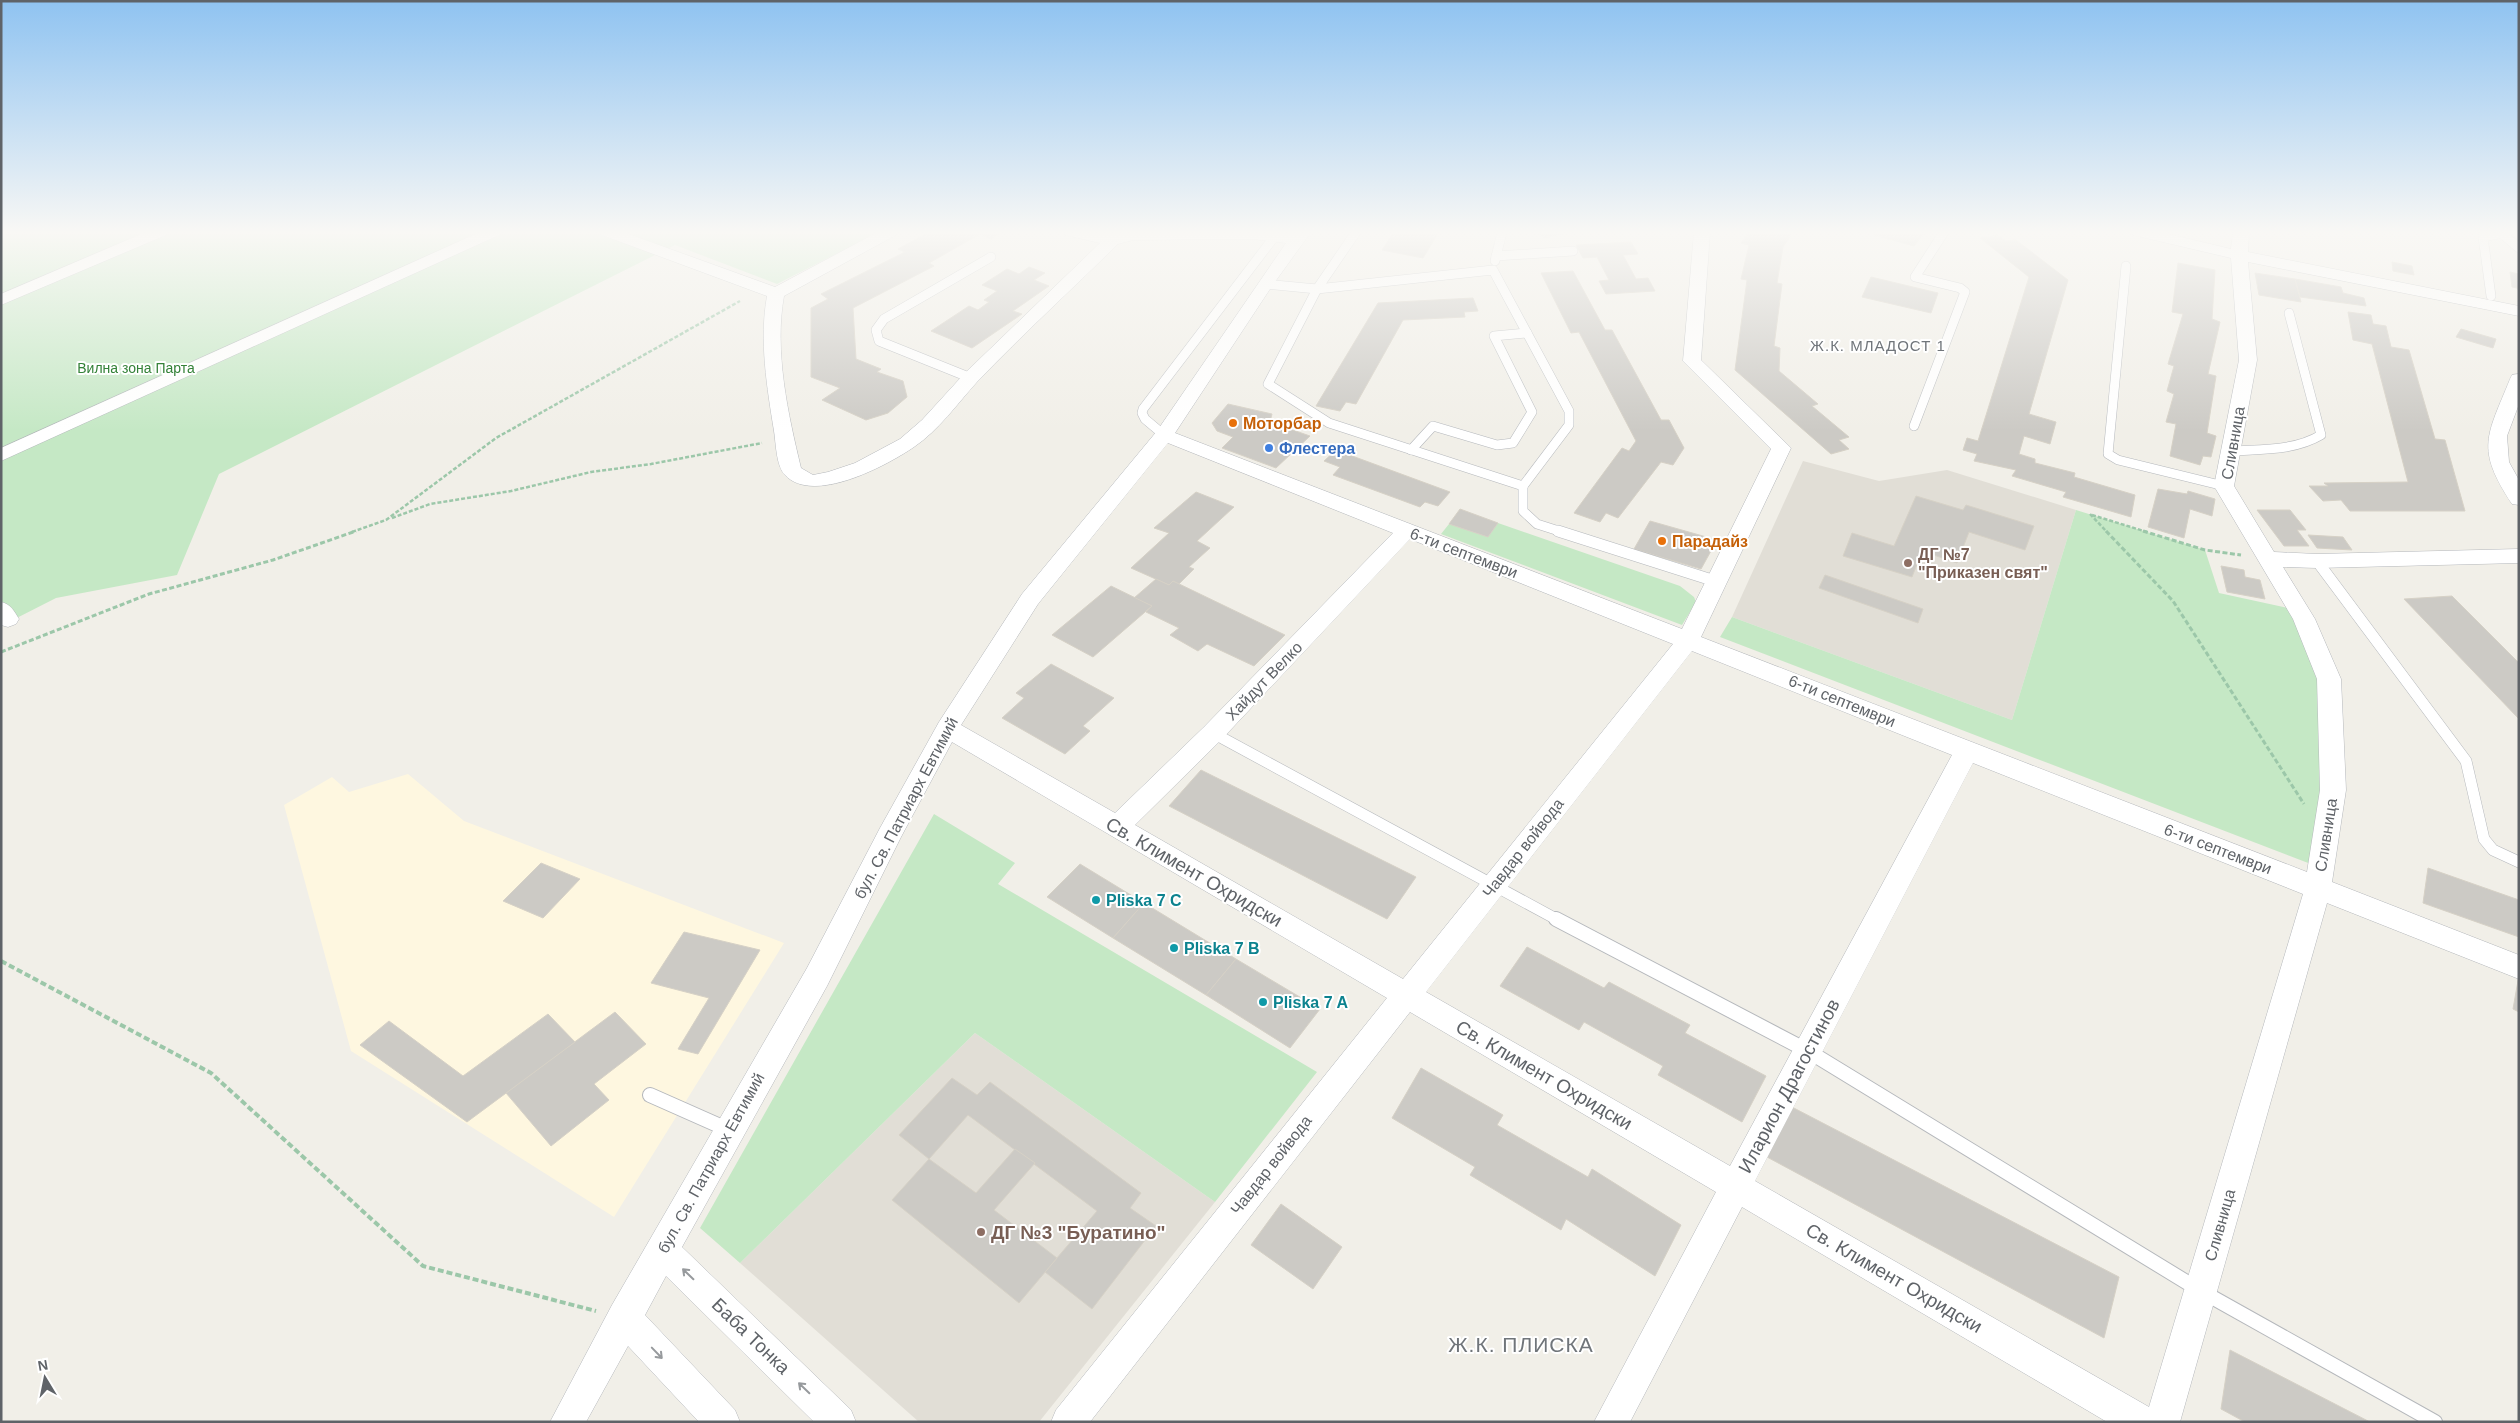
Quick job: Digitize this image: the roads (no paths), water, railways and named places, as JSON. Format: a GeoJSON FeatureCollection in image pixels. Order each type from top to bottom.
{"type":"FeatureCollection","features":[{"type":"Feature","properties":{"kind":"street"},"geometry":{"type":"LineString","coordinates":[[1,456],[347,298]]}},
{"type":"Feature","properties":{"kind":"street"},"geometry":{"type":"LineString","coordinates":[[771,298],[774,353],[792,471],[803,479],[813,481],[832,478],[862,467],[907,443],[929,424],[971,378],[1052,298]]}},
{"type":"Feature","properties":{"kind":"street","name":"бул. Св. Патриарх Евтимий"},"geometry":{"type":"LineString","coordinates":[[567,1422],[729,1130],[817,977],[946,728],[1030,599],[1164,435],[1255,298]]}},
{"type":"Feature","properties":{"kind":"street","name":"Чавдар войвода"},"geometry":{"type":"LineString","coordinates":[[1068,1422],[1688,640],[1781,448],[1692,361],[1697,298]]}},
{"type":"Feature","properties":{"kind":"street","name":"Сливница"},"geometry":{"type":"LineString","coordinates":[[2162,1422],[2318,888],[2334,790],[2329,680],[2304,619],[2224,486],[2248,360],[2244,298]]}},
{"type":"Feature","properties":{"kind":"street"},"geometry":{"type":"LineString","coordinates":[[2466,298],[2519,311]]}},
{"type":"Feature","properties":{"kind":"street"},"geometry":{"type":"LineString","coordinates":[[2504,298],[2519,301]]}},
{"type":"Feature","properties":{"kind":"street"},"geometry":{"type":"LineString","coordinates":[[2519,379],[2497,436],[2498,462],[2519,499]]}},
{"type":"Feature","properties":{"kind":"street","name":"6-ти септември"},"geometry":{"type":"LineString","coordinates":[[1164,435],[2519,967]]}},
{"type":"Feature","properties":{"kind":"street","name":"Хайдут Велко"},"geometry":{"type":"LineString","coordinates":[[1117,827],[1214,733],[1407,530]]}},
{"type":"Feature","properties":{"kind":"street"},"geometry":{"type":"LineString","coordinates":[[2268,559],[2317,561],[2519,556]]}},
{"type":"Feature","properties":{"kind":"street","name":"Св. Климент Охридски"},"geometry":{"type":"LineString","coordinates":[[946,728],[2141,1422]]}},
{"type":"Feature","properties":{"kind":"street","name":"Иларион Драгостинов"},"geometry":{"type":"LineString","coordinates":[[1611,1422],[1967,750]]}},
{"type":"Feature","properties":{"kind":"street","name":"Баба Тонка"},"geometry":{"type":"LineString","coordinates":[[662,1250],[839,1422]]}},
{"type":"Feature","properties":{"kind":"street"},"geometry":{"type":"LineString","coordinates":[[624,1318],[723,1422]]}},
{"type":"Feature","properties":{"kind":"lane"},"geometry":{"type":"LineString","coordinates":[[920,298],[884,319],[876,330],[879,341],[971,378]]}},
{"type":"Feature","properties":{"kind":"lane"},"geometry":{"type":"LineString","coordinates":[[1164,435],[1145,419],[1143,409],[1236,298]]}},
{"type":"Feature","properties":{"kind":"lane"},"geometry":{"type":"LineString","coordinates":[[1312,298],[1268,384],[1329,423],[1523,486]]}},
{"type":"Feature","properties":{"kind":"lane"},"geometry":{"type":"LineString","coordinates":[[1508,298],[1568,411],[1569,425],[1523,486],[1523,511],[1537,524],[1715,581]]}},
{"type":"Feature","properties":{"kind":"lane"},"geometry":{"type":"LineString","coordinates":[[1914,426],[1963,298]]}},
{"type":"Feature","properties":{"kind":"lane"},"geometry":{"type":"LineString","coordinates":[[2123,298],[2108,454],[2118,460],[2224,486]]}},
{"type":"Feature","properties":{"kind":"lane"},"geometry":{"type":"LineString","coordinates":[[2232,451],[2301,444],[2315,440],[2321,435],[2289,313]]}},
{"type":"Feature","properties":{"kind":"lane"},"geometry":{"type":"LineString","coordinates":[[1411,450],[1433,426],[1497,445],[1513,443],[1532,412],[1494,336],[1527,333]]}},
{"type":"Feature","properties":{"kind":"lane"},"geometry":{"type":"LineString","coordinates":[[2317,561],[2466,761],[2484,839],[2493,850],[2519,862]]}},
{"type":"Feature","properties":{"kind":"lane"},"geometry":{"type":"LineString","coordinates":[[1214,733],[1493,886],[1808,1051],[2200,1291],[2435,1422]]}},
{"type":"Feature","properties":{"kind":"lane"},"geometry":{"type":"LineString","coordinates":[[650,1096],[729,1130]]}},
{"type":"Feature","properties":{"kind":"place","name":"Моторбар"},"geometry":{"type":"Point","coordinates":[1233,423]}},
{"type":"Feature","properties":{"kind":"place","name":"Флестера"},"geometry":{"type":"Point","coordinates":[1269,448]}},
{"type":"Feature","properties":{"kind":"place","name":"Парадайз"},"geometry":{"type":"Point","coordinates":[1662,541]}},
{"type":"Feature","properties":{"kind":"place","name":"ДГ №7 \"Приказен свят\""},"geometry":{"type":"Point","coordinates":[1908,563]}},
{"type":"Feature","properties":{"kind":"place","name":"Pliska 7 C"},"geometry":{"type":"Point","coordinates":[1096,900]}},
{"type":"Feature","properties":{"kind":"place","name":"Pliska 7 B"},"geometry":{"type":"Point","coordinates":[1174,948]}},
{"type":"Feature","properties":{"kind":"place","name":"Pliska 7 A"},"geometry":{"type":"Point","coordinates":[1263,1002]}},
{"type":"Feature","properties":{"kind":"place","name":"ДГ №3 \"Буратино\""},"geometry":{"type":"Point","coordinates":[981,1232]}},
{"type":"Feature","properties":{"kind":"district","name":"Ж.К. МЛАДОСТ 1"},"geometry":{"type":"Point","coordinates":[1878,345]}},
{"type":"Feature","properties":{"kind":"district","name":"Ж.К. ПЛИСКА"},"geometry":{"type":"Point","coordinates":[1521,1344]}},
{"type":"Feature","properties":{"kind":"park label","name":"Вилна зона Парта"},"geometry":{"type":"Point","coordinates":[136,368]}}]}
